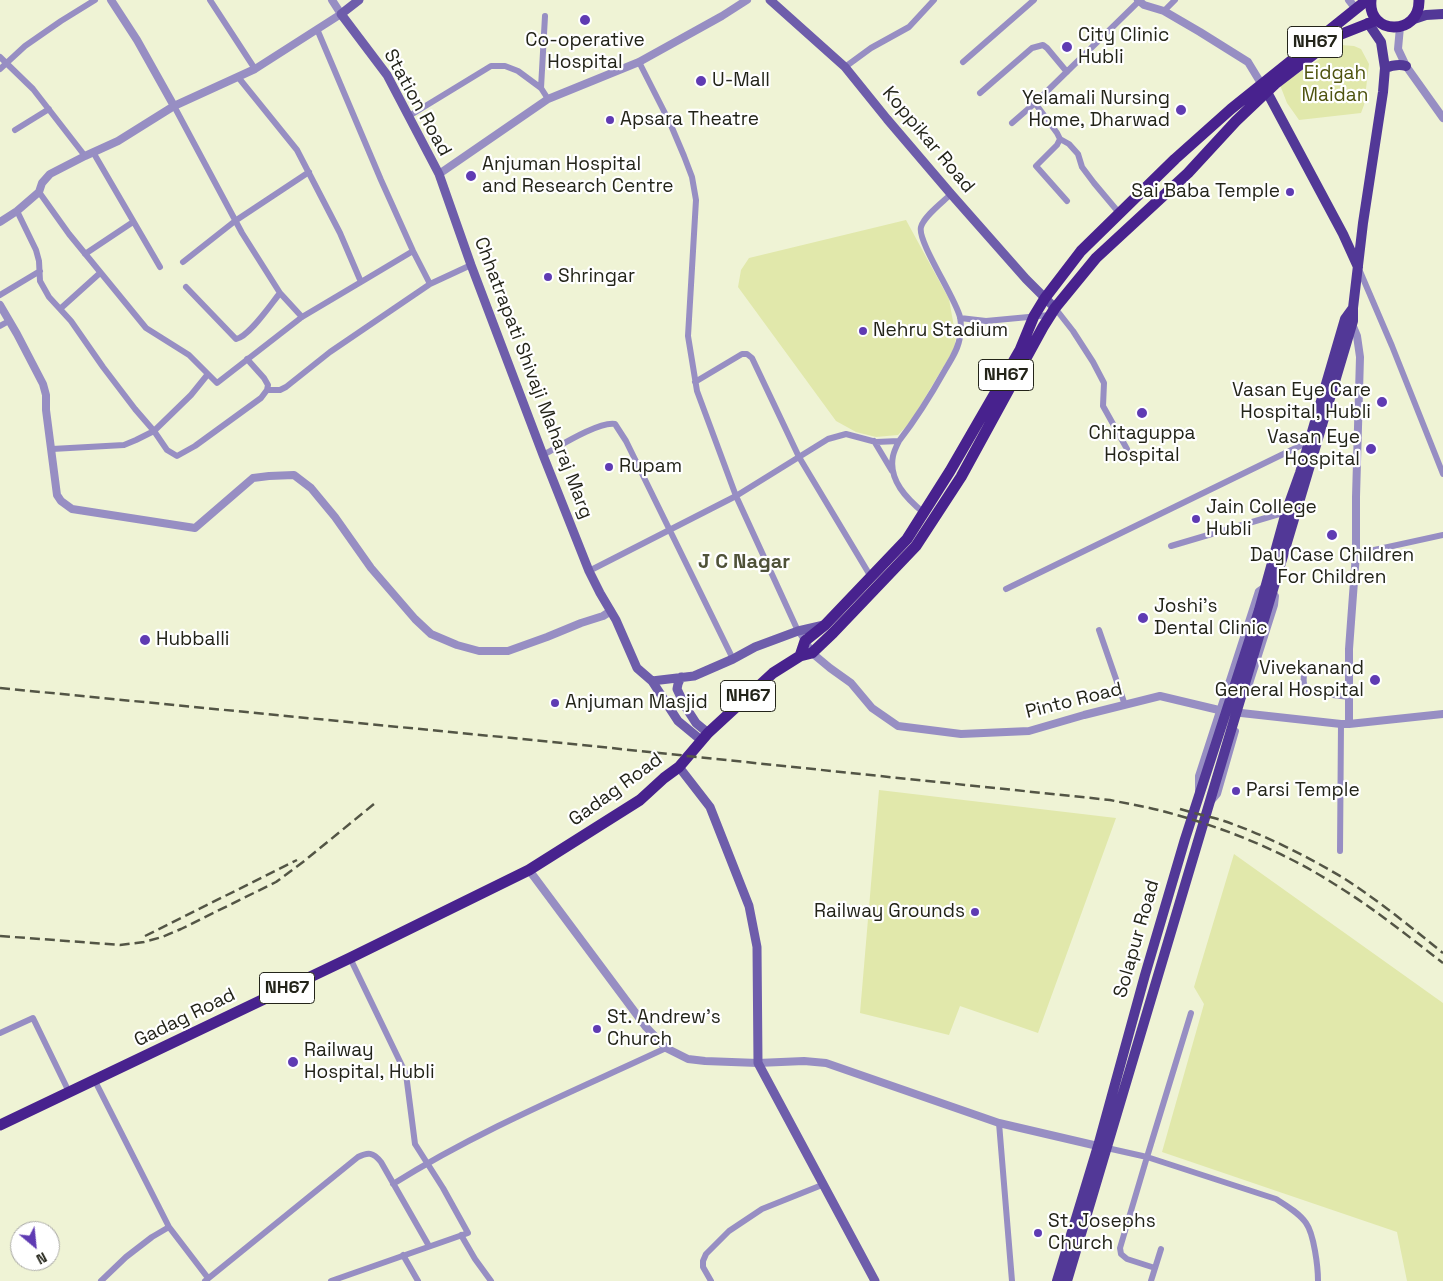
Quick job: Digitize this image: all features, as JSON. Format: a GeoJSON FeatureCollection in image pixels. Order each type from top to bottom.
{"type":"FeatureCollection","features":[{"type":"Feature","properties":{"kind":"highway","name":"NH67"},"geometry":{"type":"LineString","coordinates":[[704,737],[773,673],[800,656],[812,653],[916,546],[961,477],[1052,312],[1096,258],[1188,173],[1265,89],[1352,4],[1369,0],[1372,22],[1339,35],[1276,84],[1265,89],[1231,109],[1081,251],[1044,298],[1034,316],[1020,350],[950,471],[907,539],[824,625],[805,641]]}},
{"type":"Feature","properties":{"kind":"highway"},"geometry":{"type":"LineString","coordinates":[[1372,22],[1391,28],[1409,23],[1418,13],[1419,0]]}},
{"type":"Feature","properties":{"kind":"highway"},"geometry":{"type":"LineString","coordinates":[[800,656],[805,641]]}},
{"type":"Feature","properties":{"kind":"highway","name":"Gadag Road"},"geometry":{"type":"LineString","coordinates":[[0,1117],[95,1080],[529,870],[640,800],[679,767],[704,737]]}},
{"type":"Feature","properties":{"kind":"highway","name":"Gadag Road"},"geometry":{"type":"LineString","coordinates":[[0,1125],[68,1089],[329,959],[525,863],[571,845]]}},
{"type":"Feature","properties":{"kind":"main road"},"geometry":{"type":"LineString","coordinates":[[342,14],[359,0]]}},
{"type":"Feature","properties":{"kind":"main road","name":"Koppikar Road"},"geometry":{"type":"LineString","coordinates":[[770,0],[845,67],[951,194],[1044,298],[1052,312]]}},
{"type":"Feature","properties":{"kind":"main road","name":"Station Road"},"geometry":{"type":"LineString","coordinates":[[342,14],[387,75],[438,174]]}},
{"type":"Feature","properties":{"kind":"main road"},"geometry":{"type":"LineString","coordinates":[[1414,19],[1426,15],[1443,14]]}},
{"type":"Feature","properties":{"kind":"main road","name":"NH67"},"geometry":{"type":"LineString","coordinates":[[1363,223],[1385,68],[1381,42],[1372,22]]}},
{"type":"Feature","properties":{"kind":"main road"},"geometry":{"type":"LineString","coordinates":[[1385,68],[1400,65],[1406,66]]}},
{"type":"Feature","properties":{"kind":"main road"},"geometry":{"type":"LineString","coordinates":[[1265,89],[1343,234],[1358,268]]}},
{"type":"Feature","properties":{"kind":"main road","name":"Chhatrapati Shivaji Maharaj Marg"},"geometry":{"type":"LineString","coordinates":[[438,174],[543,455],[589,571],[611,611]]}},
{"type":"Feature","properties":{"kind":"main road"},"geometry":{"type":"LineString","coordinates":[[1343,234],[1349,237],[1356,236],[1363,223]]}},
{"type":"Feature","properties":{"kind":"main road"},"geometry":{"type":"LineString","coordinates":[[1269,588],[1352,324],[1352,308],[1363,223]]}},
{"type":"Feature","properties":{"kind":"main road"},"geometry":{"type":"LineString","coordinates":[[1263,611],[1286,512],[1345,319],[1352,308]]}},
{"type":"Feature","properties":{"kind":"main road"},"geometry":{"type":"LineString","coordinates":[[611,611],[637,668],[652,681],[678,722],[704,737]]}},
{"type":"Feature","properties":{"kind":"main road","name":"Solapur Road"},"geometry":{"type":"LineString","coordinates":[[1067,1281],[1145,975],[1185,840],[1263,611]]}},
{"type":"Feature","properties":{"kind":"main road","name":"Solapur Road"},"geometry":{"type":"LineString","coordinates":[[1057,1281],[1102,1147],[1210,804],[1263,611]]}},
{"type":"Feature","properties":{"kind":"main road"},"geometry":{"type":"LineString","coordinates":[[652,681],[694,676],[755,647],[798,631],[824,625]]}},
{"type":"Feature","properties":{"kind":"main road"},"geometry":{"type":"LineString","coordinates":[[681,678],[677,689],[704,737]]}},
{"type":"Feature","properties":{"kind":"main road"},"geometry":{"type":"LineString","coordinates":[[679,767],[710,807],[749,906],[757,947],[758,1063],[875,1281]]}},
{"type":"Feature","properties":{"kind":"street"},"geometry":{"type":"LineString","coordinates":[[0,69],[25,46],[95,0]]}},
{"type":"Feature","properties":{"kind":"street"},"geometry":{"type":"LineString","coordinates":[[111,0],[137,40],[235,221],[280,294],[302,317]]}},
{"type":"Feature","properties":{"kind":"street"},"geometry":{"type":"LineString","coordinates":[[210,0],[255,69]]}},
{"type":"Feature","properties":{"kind":"street","name":"Station Road"},"geometry":{"type":"LineString","coordinates":[[332,0],[342,14]]}},
{"type":"Feature","properties":{"kind":"street"},"geometry":{"type":"LineString","coordinates":[[438,174],[548,98],[639,62],[746,0]]}},
{"type":"Feature","properties":{"kind":"street"},"geometry":{"type":"LineString","coordinates":[[845,67],[871,48],[909,27],[934,0]]}},
{"type":"Feature","properties":{"kind":"street"},"geometry":{"type":"LineString","coordinates":[[963,62],[1034,0]]}},
{"type":"Feature","properties":{"kind":"street"},"geometry":{"type":"LineString","coordinates":[[1012,122],[1035,103],[1138,0],[1144,5],[1164,11],[1248,62],[1265,89]]}},
{"type":"Feature","properties":{"kind":"street"},"geometry":{"type":"LineString","coordinates":[[1164,11],[1175,0]]}},
{"type":"Feature","properties":{"kind":"street"},"geometry":{"type":"LineString","coordinates":[[0,222],[17,211],[39,192],[42,183],[50,174],[118,141],[174,106],[255,69],[342,14]]}},
{"type":"Feature","properties":{"kind":"street"},"geometry":{"type":"LineString","coordinates":[[541,88],[545,16]]}},
{"type":"Feature","properties":{"kind":"street"},"geometry":{"type":"LineString","coordinates":[[1400,27],[1398,49],[1406,66],[1443,118]]}},
{"type":"Feature","properties":{"kind":"street"},"geometry":{"type":"LineString","coordinates":[[317,29],[413,251],[430,284]]}},
{"type":"Feature","properties":{"kind":"street"},"geometry":{"type":"LineString","coordinates":[[980,93],[1032,48],[1038,46],[1043,45],[1047,48],[1067,72]]}},
{"type":"Feature","properties":{"kind":"street"},"geometry":{"type":"LineString","coordinates":[[0,57],[33,89],[85,156]]}},
{"type":"Feature","properties":{"kind":"street"},"geometry":{"type":"LineString","coordinates":[[639,62],[681,147],[692,177],[696,200],[688,336],[696,391],[736,496],[798,631],[805,641]]}},
{"type":"Feature","properties":{"kind":"street"},"geometry":{"type":"LineString","coordinates":[[409,116],[492,66],[505,66],[518,71],[541,88],[548,98]]}},
{"type":"Feature","properties":{"kind":"street"},"geometry":{"type":"LineString","coordinates":[[238,77],[297,150],[340,232],[361,282]]}},
{"type":"Feature","properties":{"kind":"street"},"geometry":{"type":"LineString","coordinates":[[1035,103],[1057,132],[1060,139],[1069,144],[1078,154],[1082,167],[1120,214]]}},
{"type":"Feature","properties":{"kind":"street"},"geometry":{"type":"LineString","coordinates":[[15,130],[49,109]]}},
{"type":"Feature","properties":{"kind":"street"},"geometry":{"type":"LineString","coordinates":[[1060,139],[1057,146],[1036,166],[1068,201]]}},
{"type":"Feature","properties":{"kind":"street"},"geometry":{"type":"LineString","coordinates":[[93,152],[160,267]]}},
{"type":"Feature","properties":{"kind":"street"},"geometry":{"type":"LineString","coordinates":[[183,262],[235,221],[308,172]]}},
{"type":"Feature","properties":{"kind":"street"},"geometry":{"type":"LineString","coordinates":[[39,192],[84,254],[146,328],[189,355],[217,383],[302,317],[413,251]]}},
{"type":"Feature","properties":{"kind":"street"},"geometry":{"type":"LineString","coordinates":[[892,470],[893,455],[899,441],[935,387],[956,351],[960,336],[960,318],[955,302],[923,241],[920,229],[924,218],[951,194]]}},
{"type":"Feature","properties":{"kind":"street"},"geometry":{"type":"LineString","coordinates":[[17,211],[36,250],[40,281],[49,298],[71,321],[103,367],[167,450],[177,456],[195,446],[261,398],[268,385],[247,359]]}},
{"type":"Feature","properties":{"kind":"street"},"geometry":{"type":"LineString","coordinates":[[84,254],[133,222]]}},
{"type":"Feature","properties":{"kind":"street"},"geometry":{"type":"LineString","coordinates":[[267,390],[280,390],[292,384],[330,352],[430,284],[471,265]]}},
{"type":"Feature","properties":{"kind":"street"},"geometry":{"type":"LineString","coordinates":[[1358,268],[1392,346],[1443,474]]}},
{"type":"Feature","properties":{"kind":"street"},"geometry":{"type":"LineString","coordinates":[[0,295],[40,271]]}},
{"type":"Feature","properties":{"kind":"street"},"geometry":{"type":"LineString","coordinates":[[60,309],[100,273]]}},
{"type":"Feature","properties":{"kind":"street"},"geometry":{"type":"LineString","coordinates":[[186,287],[236,338],[240,338],[247,333],[280,294]]}},
{"type":"Feature","properties":{"kind":"street"},"geometry":{"type":"LineString","coordinates":[[0,305],[43,384],[57,495],[61,501],[72,509],[195,528],[253,478],[294,475],[311,488],[335,517],[371,568],[430,634],[479,651],[508,651],[603,616],[611,611]]}},
{"type":"Feature","properties":{"kind":"street"},"geometry":{"type":"LineString","coordinates":[[960,318],[986,321],[1034,316],[1052,312],[1072,331],[1094,362],[1104,383],[1103,406],[1127,449]]}},
{"type":"Feature","properties":{"kind":"street"},"geometry":{"type":"LineString","coordinates":[[0,326],[9,321]]}},
{"type":"Feature","properties":{"kind":"street"},"geometry":{"type":"LineString","coordinates":[[1340,851],[1345,724],[1349,697],[1349,648],[1356,554],[1360,357],[1357,336],[1352,324]]}},
{"type":"Feature","properties":{"kind":"street"},"geometry":{"type":"LineString","coordinates":[[695,382],[742,354],[747,354],[752,358],[799,457],[870,577]]}},
{"type":"Feature","properties":{"kind":"street"},"geometry":{"type":"LineString","coordinates":[[52,449],[124,445],[154,431],[191,395],[208,374]]}},
{"type":"Feature","properties":{"kind":"street"},"geometry":{"type":"LineString","coordinates":[[543,455],[596,427],[609,423],[615,424],[626,441],[733,659]]}},
{"type":"Feature","properties":{"kind":"street"},"geometry":{"type":"LineString","coordinates":[[589,571],[736,496],[828,440],[846,434],[874,442],[899,441]]}},
{"type":"Feature","properties":{"kind":"street"},"geometry":{"type":"LineString","coordinates":[[874,442],[892,470],[898,485],[913,504],[924,513]]}},
{"type":"Feature","properties":{"kind":"street"},"geometry":{"type":"LineString","coordinates":[[1006,589],[1308,442]]}},
{"type":"Feature","properties":{"kind":"street"},"geometry":{"type":"LineString","coordinates":[[1171,546],[1286,512]]}},
{"type":"Feature","properties":{"kind":"street"},"geometry":{"type":"LineString","coordinates":[[1356,554],[1443,536]]}},
{"type":"Feature","properties":{"kind":"street"},"geometry":{"type":"LineString","coordinates":[[1199,797],[1198,776],[1258,591],[1269,588],[1276,596],[1275,605],[1218,794],[1210,804]]}},
{"type":"Feature","properties":{"kind":"street"},"geometry":{"type":"LineString","coordinates":[[1099,630],[1124,705]]}},
{"type":"Feature","properties":{"kind":"street","name":"Pinto Road"},"geometry":{"type":"LineString","coordinates":[[805,641],[812,653],[851,683],[872,708],[898,726],[960,734],[1029,731],[1160,696],[1232,712],[1345,724],[1443,714]]}},
{"type":"Feature","properties":{"kind":"street"},"geometry":{"type":"LineString","coordinates":[[1305,666],[1304,688],[1309,692],[1349,697]]}},
{"type":"Feature","properties":{"kind":"street"},"geometry":{"type":"LineString","coordinates":[[529,870],[646,1027],[666,1048],[688,1059],[705,1061],[758,1063],[804,1061],[826,1063],[999,1123],[1147,1158],[1276,1198],[1293,1210],[1307,1224],[1318,1267],[1318,1281]]}},
{"type":"Feature","properties":{"kind":"street"},"geometry":{"type":"LineString","coordinates":[[331,1281],[468,1233],[415,1144],[406,1074],[350,958]]}},
{"type":"Feature","properties":{"kind":"street"},"geometry":{"type":"LineString","coordinates":[[1155,1268],[1127,1258],[1121,1254],[1120,1248],[1191,1013]]}},
{"type":"Feature","properties":{"kind":"street"},"geometry":{"type":"LineString","coordinates":[[0,1033],[33,1018],[68,1089]]}},
{"type":"Feature","properties":{"kind":"street"},"geometry":{"type":"LineString","coordinates":[[393,1184],[423,1166],[511,1120],[666,1048]]}},
{"type":"Feature","properties":{"kind":"street"},"geometry":{"type":"LineString","coordinates":[[95,1080],[170,1227],[207,1280],[358,1157],[366,1153],[372,1153],[377,1156],[429,1246]]}},
{"type":"Feature","properties":{"kind":"street"},"geometry":{"type":"LineString","coordinates":[[999,1123],[1012,1281]]}},
{"type":"Feature","properties":{"kind":"street"},"geometry":{"type":"LineString","coordinates":[[711,1281],[703,1267],[703,1261],[706,1254],[730,1231],[762,1209],[822,1185]]}},
{"type":"Feature","properties":{"kind":"street"},"geometry":{"type":"LineString","coordinates":[[101,1281],[126,1256],[152,1237],[170,1227]]}},
{"type":"Feature","properties":{"kind":"street"},"geometry":{"type":"LineString","coordinates":[[461,1235],[491,1281]]}},
{"type":"Feature","properties":{"kind":"street"},"geometry":{"type":"LineString","coordinates":[[1151,1281],[1161,1249]]}},
{"type":"Feature","properties":{"kind":"street"},"geometry":{"type":"LineString","coordinates":[[403,1255],[418,1281]]}},
{"type":"Feature","properties":{"kind":"green space","name":"Eidgah Maidan"},"geometry":{"type":"Polygon","coordinates":[[[1341,45],[1354,46],[1361,49],[1369,64],[1364,105],[1361,113],[1299,120],[1287,103],[1280,85],[1341,45]]]}},
{"type":"Feature","properties":{"kind":"green space","name":"Nehru Stadium"},"geometry":{"type":"Polygon","coordinates":[[[906,220],[949,299],[956,338],[954,349],[911,421],[898,435],[876,437],[856,432],[836,421],[738,287],[741,270],[749,258],[906,220]]]}},
{"type":"Feature","properties":{"kind":"green space","name":"Railway Grounds"},"geometry":{"type":"Polygon","coordinates":[[[879,790],[1116,818],[1038,1033],[960,1006],[949,1035],[860,1013],[879,790]]]}},
{"type":"Feature","properties":{"kind":"green space"},"geometry":{"type":"Polygon","coordinates":[[[1234,854],[1443,1003],[1443,1281],[1407,1281],[1397,1232],[1162,1152],[1204,1004],[1194,987],[1234,854]]]}},
{"type":"Feature","properties":{"kind":"railway"},"geometry":{"type":"LineString","coordinates":[[0,688],[563,743],[1110,800],[1189,818],[1256,843],[1298,863],[1353,896],[1443,963]]}},
{"type":"Feature","properties":{"kind":"railway"},"geometry":{"type":"LineString","coordinates":[[0,936],[120,945],[144,942],[162,937],[276,882],[374,804]]}},
{"type":"Feature","properties":{"kind":"railway"},"geometry":{"type":"LineString","coordinates":[[1180,809],[1236,825],[1316,862],[1370,896],[1443,953]]}},
{"type":"Feature","properties":{"kind":"railway"},"geometry":{"type":"LineString","coordinates":[[145,936],[297,860]]}},
{"type":"Feature","properties":{"kind":"place","name":"Co-operative Hospital"},"geometry":{"type":"Point","coordinates":[585,20]}},
{"type":"Feature","properties":{"kind":"place","name":"City Clinic Hubli"},"geometry":{"type":"Point","coordinates":[1067,47]}},
{"type":"Feature","properties":{"kind":"place","name":"U-Mall"},"geometry":{"type":"Point","coordinates":[701,81]}},
{"type":"Feature","properties":{"kind":"place","name":"Yelamali Nursing Home, Dharwad"},"geometry":{"type":"Point","coordinates":[1181,110]}},
{"type":"Feature","properties":{"kind":"place","name":"Apsara Theatre"},"geometry":{"type":"Point","coordinates":[610,120]}},
{"type":"Feature","properties":{"kind":"place","name":"Anjuman Hospital and Research Centre"},"geometry":{"type":"Point","coordinates":[471,176]}},
{"type":"Feature","properties":{"kind":"place","name":"Sai Baba Temple"},"geometry":{"type":"Point","coordinates":[1290,192]}},
{"type":"Feature","properties":{"kind":"place","name":"Shringar"},"geometry":{"type":"Point","coordinates":[548,277]}},
{"type":"Feature","properties":{"kind":"place","name":"Nehru Stadium"},"geometry":{"type":"Point","coordinates":[863,331]}},
{"type":"Feature","properties":{"kind":"place","name":"Vasan Eye Care Hospital, Hubli"},"geometry":{"type":"Point","coordinates":[1382,402]}},
{"type":"Feature","properties":{"kind":"place","name":"Chitaguppa Hospital"},"geometry":{"type":"Point","coordinates":[1142,413]}},
{"type":"Feature","properties":{"kind":"place","name":"Vasan Eye Hospital"},"geometry":{"type":"Point","coordinates":[1371,449]}},
{"type":"Feature","properties":{"kind":"place","name":"Rupam"},"geometry":{"type":"Point","coordinates":[609,467]}},
{"type":"Feature","properties":{"kind":"place","name":"Jain College Hubli"},"geometry":{"type":"Point","coordinates":[1196,519]}},
{"type":"Feature","properties":{"kind":"place","name":"Day Case Children For Children"},"geometry":{"type":"Point","coordinates":[1332,535]}},
{"type":"Feature","properties":{"kind":"place","name":"Joshi’s Dental Clinic"},"geometry":{"type":"Point","coordinates":[1143,618]}},
{"type":"Feature","properties":{"kind":"place","name":"Hubballi"},"geometry":{"type":"Point","coordinates":[145,640]}},
{"type":"Feature","properties":{"kind":"place","name":"Vivekanand General Hospital"},"geometry":{"type":"Point","coordinates":[1375,680]}},
{"type":"Feature","properties":{"kind":"place","name":"Anjuman Masjid"},"geometry":{"type":"Point","coordinates":[555,703]}},
{"type":"Feature","properties":{"kind":"place","name":"Parsi Temple"},"geometry":{"type":"Point","coordinates":[1236,791]}},
{"type":"Feature","properties":{"kind":"place","name":"Railway Grounds"},"geometry":{"type":"Point","coordinates":[975,912]}},
{"type":"Feature","properties":{"kind":"place","name":"St. Andrew's Church"},"geometry":{"type":"Point","coordinates":[597,1029]}},
{"type":"Feature","properties":{"kind":"place","name":"Railway Hospital, Hubli"},"geometry":{"type":"Point","coordinates":[293,1062]}},
{"type":"Feature","properties":{"kind":"place","name":"St. Josephs Church"},"geometry":{"type":"Point","coordinates":[1038,1233]}},
{"type":"Feature","properties":{"kind":"district","name":"J C Nagar"},"geometry":{"type":"Point","coordinates":[744,563]}}]}
